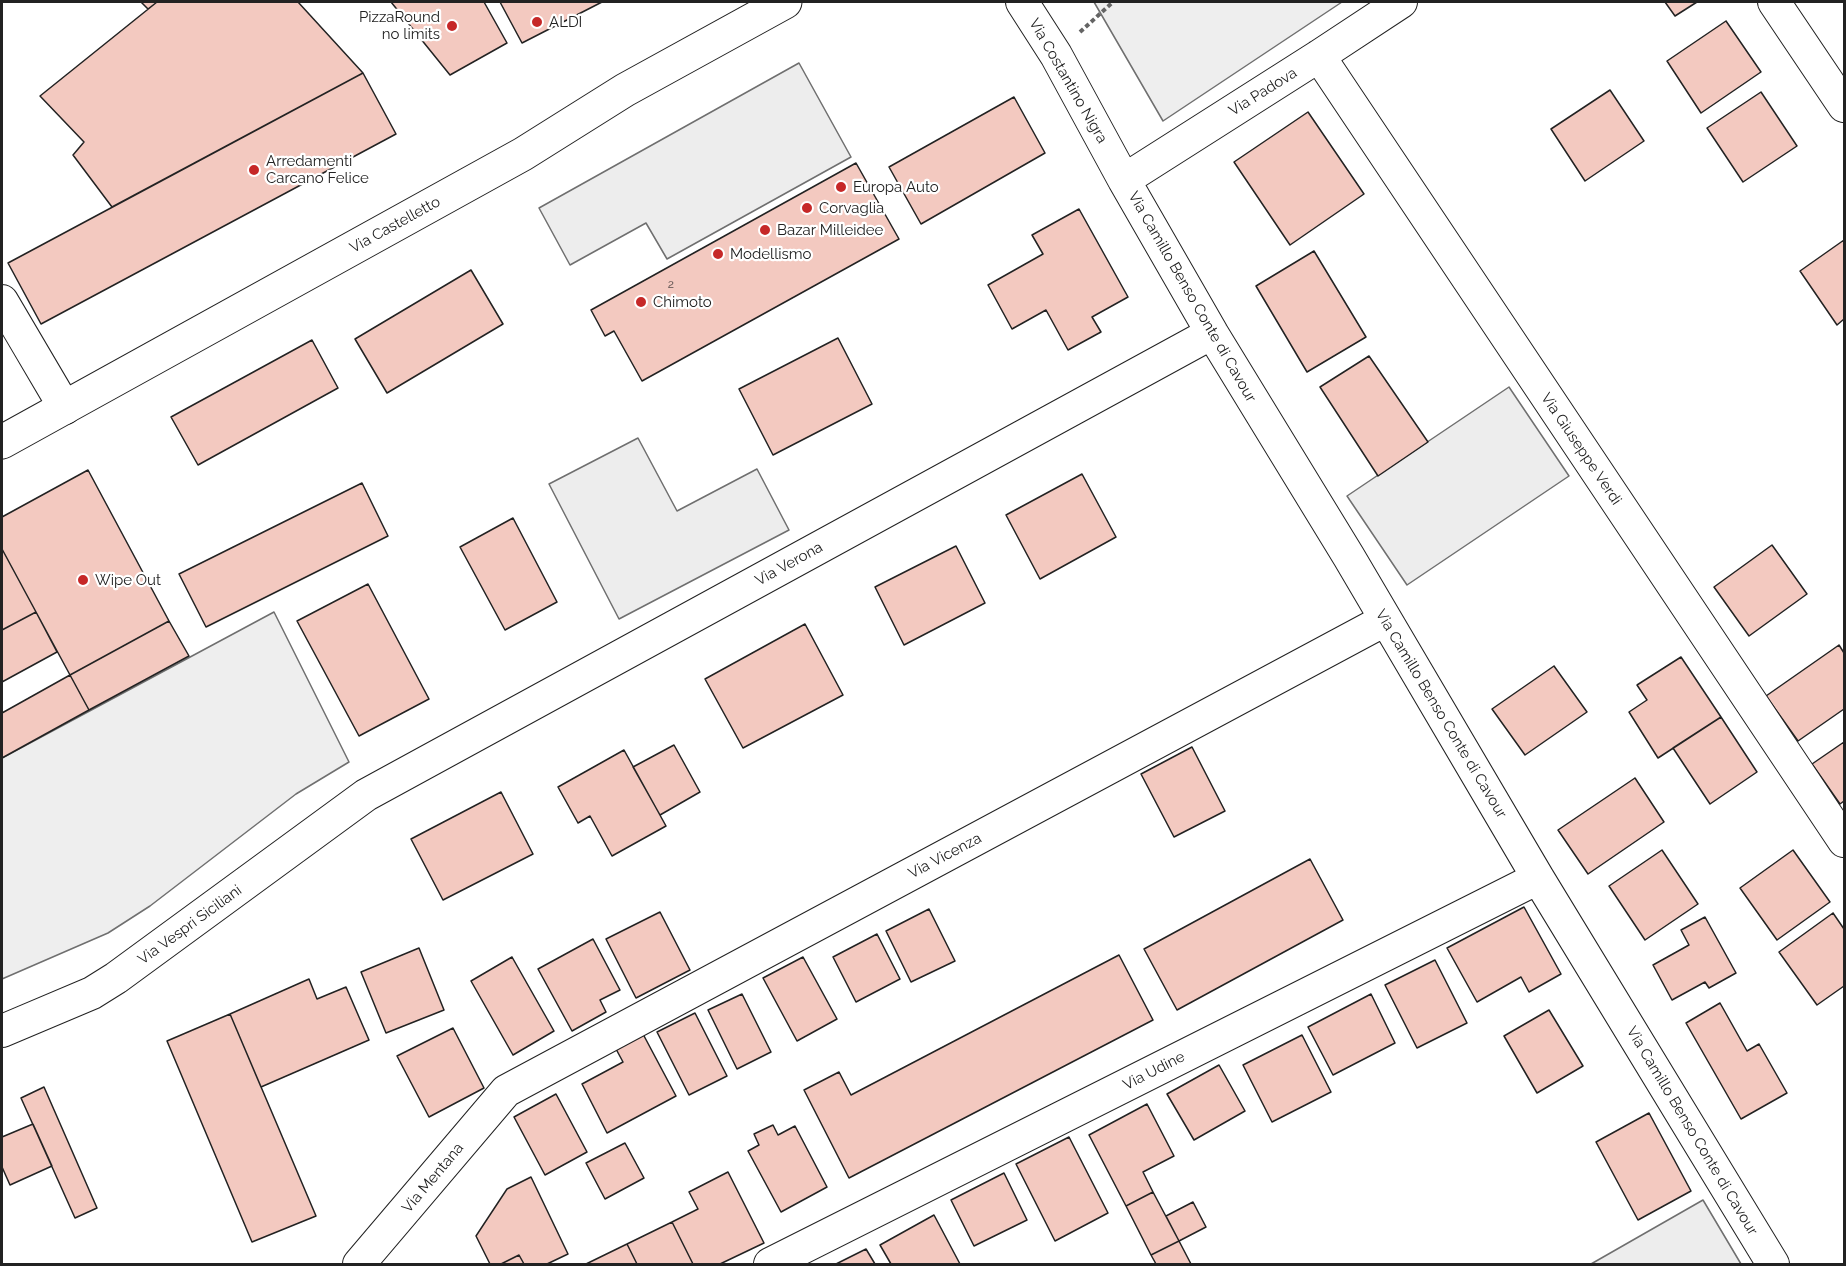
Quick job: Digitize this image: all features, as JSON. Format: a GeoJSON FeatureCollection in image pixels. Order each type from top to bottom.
{"type":"FeatureCollection","features":[{"type":"Feature","properties":{"kind":"main road","name":"Via Castelletto"},"geometry":{"type":"LineString","coordinates":[[2,442],[523,154],[617,95],[785,2]]}},
{"type":"Feature","properties":{"kind":"street","name":"Via Costantino Nigra"},"geometry":{"type":"LineString","coordinates":[[1022,2],[1056,55],[1119,171]]}},
{"type":"Feature","properties":{"kind":"street","name":"Via Padova"},"geometry":{"type":"LineString","coordinates":[[1119,171],[1319,56],[1401,2]]}},
{"type":"Feature","properties":{"kind":"street"},"geometry":{"type":"LineString","coordinates":[[1774,2],[1845,105]]}},
{"type":"Feature","properties":{"kind":"street","name":"Via Giuseppe Verdi"},"geometry":{"type":"LineString","coordinates":[[1319,56],[1845,841]]}},
{"type":"Feature","properties":{"kind":"street","name":"Via Camillo Benso Conte di Cavour"},"geometry":{"type":"LineString","coordinates":[[1119,171],[1212,333],[1538,878],[1773,1264]]}},
{"type":"Feature","properties":{"kind":"street"},"geometry":{"type":"LineString","coordinates":[[2,301],[64,408]]}},
{"type":"Feature","properties":{"kind":"street","name":"Via Verona"},"geometry":{"type":"LineString","coordinates":[[366,795],[1212,333]]}},
{"type":"Feature","properties":{"kind":"street","name":"Via Vicenza"},"geometry":{"type":"LineString","coordinates":[[506,1091],[1385,620]]}},
{"type":"Feature","properties":{"kind":"street","name":"Via Vespri Siciliani"},"geometry":{"type":"LineString","coordinates":[[2,1031],[92,993],[124,973],[366,795]]}},
{"type":"Feature","properties":{"kind":"street","name":"Via Udine"},"geometry":{"type":"LineString","coordinates":[[770,1264],[1538,878]]}},
{"type":"Feature","properties":{"kind":"street","name":"Via Mentana"},"geometry":{"type":"LineString","coordinates":[[359,1264],[506,1091]]}},
{"type":"Feature","properties":{"kind":"path"},"geometry":{"type":"LineString","coordinates":[[1056,55],[1113,2]]}},
{"type":"Feature","properties":{"kind":"shaded area"},"geometry":{"type":"Polygon","coordinates":[[[1094,2],[1342,2],[1163,121],[1094,2]]]}},
{"type":"Feature","properties":{"kind":"shaded area"},"geometry":{"type":"Polygon","coordinates":[[[799,63],[851,157],[667,259],[646,223],[570,265],[539,208],[799,63]]]}},
{"type":"Feature","properties":{"kind":"shaded area"},"geometry":{"type":"Polygon","coordinates":[[[1509,387],[1569,476],[1407,585],[1347,496],[1509,387]]]}},
{"type":"Feature","properties":{"kind":"shaded area"},"geometry":{"type":"Polygon","coordinates":[[[638,438],[677,511],[757,469],[789,530],[619,619],[549,484],[638,438]]]}},
{"type":"Feature","properties":{"kind":"shaded area"},"geometry":{"type":"Polygon","coordinates":[[[274,612],[349,762],[296,794],[150,906],[108,933],[2,979],[2,758],[274,612]]]}},
{"type":"Feature","properties":{"kind":"shaded area"},"geometry":{"type":"Polygon","coordinates":[[[1703,1200],[1741,1264],[1591,1264],[1703,1200]]]}},
{"type":"Feature","properties":{"kind":"building"},"geometry":{"type":"Polygon","coordinates":[[[141,2],[157,2],[148,9],[141,2]]]}},
{"type":"Feature","properties":{"kind":"building"},"geometry":{"type":"Polygon","coordinates":[[[157,2],[298,2],[363,73],[112,207],[73,155],[84,142],[40,96],[157,2]]]}},
{"type":"Feature","properties":{"kind":"building"},"geometry":{"type":"Polygon","coordinates":[[[391,2],[484,2],[507,43],[450,75],[391,2]]]}},
{"type":"Feature","properties":{"kind":"building","name":"ALDI"},"geometry":{"type":"Polygon","coordinates":[[[500,2],[602,2],[522,43],[500,2]]]}},
{"type":"Feature","properties":{"kind":"building"},"geometry":{"type":"Polygon","coordinates":[[[1665,2],[1697,2],[1675,16],[1665,2]]]}},
{"type":"Feature","properties":{"kind":"building"},"geometry":{"type":"Polygon","coordinates":[[[1726,21],[1761,72],[1701,113],[1667,61],[1726,21]]]}},
{"type":"Feature","properties":{"kind":"building","name":"Arredamenti Carcano Felice"},"geometry":{"type":"Polygon","coordinates":[[[363,73],[396,134],[41,324],[8,263],[363,73]]]}},
{"type":"Feature","properties":{"kind":"building"},"geometry":{"type":"Polygon","coordinates":[[[1610,90],[1644,141],[1585,181],[1551,129],[1610,90]]]}},
{"type":"Feature","properties":{"kind":"building"},"geometry":{"type":"Polygon","coordinates":[[[1761,92],[1797,146],[1743,182],[1707,128],[1761,92]]]}},
{"type":"Feature","properties":{"kind":"building"},"geometry":{"type":"Polygon","coordinates":[[[1014,97],[1045,153],[921,224],[889,167],[1014,97]]]}},
{"type":"Feature","properties":{"kind":"building"},"geometry":{"type":"Polygon","coordinates":[[[1308,112],[1364,194],[1290,245],[1234,162],[1308,112]]]}},
{"type":"Feature","properties":{"kind":"building"},"geometry":{"type":"Polygon","coordinates":[[[856,163],[899,239],[642,381],[614,331],[605,336],[591,310],[856,163]]]}},
{"type":"Feature","properties":{"kind":"building"},"geometry":{"type":"Polygon","coordinates":[[[1079,209],[1128,297],[1092,317],[1101,332],[1068,350],[1046,310],[1012,329],[988,285],[1043,254],[1032,235],[1079,209]]]}},
{"type":"Feature","properties":{"kind":"building"},"geometry":{"type":"Polygon","coordinates":[[[1844,240],[1844,319],[1837,325],[1800,271],[1844,240]]]}},
{"type":"Feature","properties":{"kind":"building"},"geometry":{"type":"Polygon","coordinates":[[[1314,251],[1366,337],[1307,372],[1256,286],[1314,251]]]}},
{"type":"Feature","properties":{"kind":"building"},"geometry":{"type":"Polygon","coordinates":[[[471,270],[503,324],[387,393],[355,339],[471,270]]]}},
{"type":"Feature","properties":{"kind":"building"},"geometry":{"type":"Polygon","coordinates":[[[838,338],[872,404],[773,455],[739,389],[838,338]]]}},
{"type":"Feature","properties":{"kind":"building"},"geometry":{"type":"Polygon","coordinates":[[[312,340],[338,388],[198,465],[171,417],[312,340]]]}},
{"type":"Feature","properties":{"kind":"building"},"geometry":{"type":"Polygon","coordinates":[[[1369,356],[1428,442],[1378,476],[1320,387],[1369,356]]]}},
{"type":"Feature","properties":{"kind":"building","name":"Wipe Out"},"geometry":{"type":"Polygon","coordinates":[[[88,470],[169,621],[70,675],[2,549],[2,517],[88,470]]]}},
{"type":"Feature","properties":{"kind":"building"},"geometry":{"type":"Polygon","coordinates":[[[1082,474],[1116,537],[1040,579],[1006,515],[1082,474]]]}},
{"type":"Feature","properties":{"kind":"building"},"geometry":{"type":"Polygon","coordinates":[[[362,483],[388,536],[206,627],[179,574],[362,483]]]}},
{"type":"Feature","properties":{"kind":"building"},"geometry":{"type":"Polygon","coordinates":[[[513,518],[557,602],[505,630],[460,547],[513,518]]]}},
{"type":"Feature","properties":{"kind":"building"},"geometry":{"type":"Polygon","coordinates":[[[1772,545],[1807,594],[1749,636],[1714,587],[1772,545]]]}},
{"type":"Feature","properties":{"kind":"building"},"geometry":{"type":"Polygon","coordinates":[[[956,546],[985,603],[904,645],[875,587],[956,546]]]}},
{"type":"Feature","properties":{"kind":"building"},"geometry":{"type":"Polygon","coordinates":[[[2,549],[36,612],[2,630],[2,549]]]}},
{"type":"Feature","properties":{"kind":"building"},"geometry":{"type":"Polygon","coordinates":[[[368,584],[429,699],[359,736],[297,621],[368,584]]]}},
{"type":"Feature","properties":{"kind":"building"},"geometry":{"type":"Polygon","coordinates":[[[36,612],[57,652],[2,682],[2,630],[36,612]]]}},
{"type":"Feature","properties":{"kind":"building"},"geometry":{"type":"Polygon","coordinates":[[[169,621],[189,656],[89,710],[70,675],[169,621]]]}},
{"type":"Feature","properties":{"kind":"building"},"geometry":{"type":"Polygon","coordinates":[[[805,624],[843,695],[743,748],[705,679],[805,624]]]}},
{"type":"Feature","properties":{"kind":"building"},"geometry":{"type":"Polygon","coordinates":[[[1839,645],[1844,653],[1844,709],[1798,741],[1766,696],[1839,645]]]}},
{"type":"Feature","properties":{"kind":"building"},"geometry":{"type":"Polygon","coordinates":[[[1681,657],[1721,717],[1658,758],[1629,712],[1647,700],[1637,685],[1681,657]]]}},
{"type":"Feature","properties":{"kind":"building"},"geometry":{"type":"Polygon","coordinates":[[[1554,666],[1587,712],[1525,755],[1492,709],[1554,666]]]}},
{"type":"Feature","properties":{"kind":"building"},"geometry":{"type":"Polygon","coordinates":[[[70,675],[89,710],[2,758],[2,713],[70,675]]]}},
{"type":"Feature","properties":{"kind":"building"},"geometry":{"type":"Polygon","coordinates":[[[1721,717],[1757,772],[1710,804],[1673,748],[1721,717]]]}},
{"type":"Feature","properties":{"kind":"building"},"geometry":{"type":"Polygon","coordinates":[[[1844,742],[1844,801],[1840,804],[1812,764],[1844,742]]]}},
{"type":"Feature","properties":{"kind":"building"},"geometry":{"type":"Polygon","coordinates":[[[674,745],[700,792],[660,815],[633,767],[674,745]]]}},
{"type":"Feature","properties":{"kind":"building"},"geometry":{"type":"Polygon","coordinates":[[[1192,747],[1225,811],[1174,837],[1141,774],[1192,747]]]}},
{"type":"Feature","properties":{"kind":"building"},"geometry":{"type":"Polygon","coordinates":[[[624,750],[666,826],[612,856],[590,816],[578,823],[558,787],[624,750]]]}},
{"type":"Feature","properties":{"kind":"building"},"geometry":{"type":"Polygon","coordinates":[[[1635,778],[1664,822],[1588,874],[1558,830],[1635,778]]]}},
{"type":"Feature","properties":{"kind":"building"},"geometry":{"type":"Polygon","coordinates":[[[501,792],[533,854],[443,900],[411,839],[501,792]]]}},
{"type":"Feature","properties":{"kind":"building"},"geometry":{"type":"Polygon","coordinates":[[[1662,850],[1698,904],[1645,940],[1609,886],[1662,850]]]}},
{"type":"Feature","properties":{"kind":"building"},"geometry":{"type":"Polygon","coordinates":[[[1793,850],[1830,902],[1777,940],[1740,888],[1793,850]]]}},
{"type":"Feature","properties":{"kind":"building"},"geometry":{"type":"Polygon","coordinates":[[[1310,859],[1343,920],[1177,1010],[1144,949],[1310,859]]]}},
{"type":"Feature","properties":{"kind":"building"},"geometry":{"type":"Polygon","coordinates":[[[1524,907],[1561,974],[1529,992],[1521,977],[1477,1002],[1447,948],[1524,907]]]}},
{"type":"Feature","properties":{"kind":"building"},"geometry":{"type":"Polygon","coordinates":[[[929,909],[955,961],[911,982],[886,931],[929,909]]]}},
{"type":"Feature","properties":{"kind":"building"},"geometry":{"type":"Polygon","coordinates":[[[660,912],[690,970],[636,998],[606,939],[660,912]]]}},
{"type":"Feature","properties":{"kind":"building"},"geometry":{"type":"Polygon","coordinates":[[[1833,913],[1844,929],[1844,986],[1817,1005],[1779,952],[1833,913]]]}},
{"type":"Feature","properties":{"kind":"building"},"geometry":{"type":"Polygon","coordinates":[[[1705,917],[1736,973],[1709,988],[1705,982],[1672,1000],[1653,965],[1689,945],[1681,930],[1705,917]]]}},
{"type":"Feature","properties":{"kind":"building"},"geometry":{"type":"Polygon","coordinates":[[[877,934],[900,979],[856,1002],[833,957],[877,934]]]}},
{"type":"Feature","properties":{"kind":"building"},"geometry":{"type":"Polygon","coordinates":[[[593,939],[620,990],[600,1000],[606,1012],[572,1031],[538,969],[593,939]]]}},
{"type":"Feature","properties":{"kind":"building"},"geometry":{"type":"Polygon","coordinates":[[[419,948],[444,1010],[386,1033],[361,972],[419,948]]]}},
{"type":"Feature","properties":{"kind":"building"},"geometry":{"type":"Polygon","coordinates":[[[1119,955],[1153,1020],[849,1178],[804,1090],[839,1072],[851,1095],[1119,955]]]}},
{"type":"Feature","properties":{"kind":"building"},"geometry":{"type":"Polygon","coordinates":[[[512,957],[554,1031],[513,1055],[471,981],[512,957]]]}},
{"type":"Feature","properties":{"kind":"building"},"geometry":{"type":"Polygon","coordinates":[[[803,957],[837,1019],[797,1041],[763,978],[803,957]]]}},
{"type":"Feature","properties":{"kind":"building"},"geometry":{"type":"Polygon","coordinates":[[[1435,960],[1467,1023],[1417,1048],[1385,985],[1435,960]]]}},
{"type":"Feature","properties":{"kind":"building"},"geometry":{"type":"Polygon","coordinates":[[[309,979],[317,999],[346,987],[369,1040],[261,1087],[230,1014],[309,979]]]}},
{"type":"Feature","properties":{"kind":"building"},"geometry":{"type":"Polygon","coordinates":[[[742,994],[771,1052],[737,1069],[708,1010],[742,994]]]}},
{"type":"Feature","properties":{"kind":"building"},"geometry":{"type":"Polygon","coordinates":[[[1371,994],[1395,1043],[1333,1075],[1308,1027],[1371,994]]]}},
{"type":"Feature","properties":{"kind":"building"},"geometry":{"type":"Polygon","coordinates":[[[1720,1003],[1747,1051],[1759,1044],[1787,1093],[1741,1119],[1686,1023],[1720,1003]]]}},
{"type":"Feature","properties":{"kind":"building"},"geometry":{"type":"Polygon","coordinates":[[[1549,1010],[1583,1066],[1537,1093],[1504,1036],[1549,1010]]]}},
{"type":"Feature","properties":{"kind":"building"},"geometry":{"type":"Polygon","coordinates":[[[695,1013],[727,1076],[689,1095],[657,1032],[695,1013]]]}},
{"type":"Feature","properties":{"kind":"building"},"geometry":{"type":"Polygon","coordinates":[[[230,1014],[316,1216],[252,1242],[167,1041],[230,1014]]]}},
{"type":"Feature","properties":{"kind":"building"},"geometry":{"type":"Polygon","coordinates":[[[453,1028],[484,1088],[429,1117],[397,1056],[453,1028]]]}},
{"type":"Feature","properties":{"kind":"building"},"geometry":{"type":"Polygon","coordinates":[[[643,1034],[676,1096],[607,1133],[582,1084],[623,1062],[616,1049],[643,1034]]]}},
{"type":"Feature","properties":{"kind":"building"},"geometry":{"type":"Polygon","coordinates":[[[1302,1035],[1331,1092],[1272,1122],[1243,1065],[1302,1035]]]}},
{"type":"Feature","properties":{"kind":"building"},"geometry":{"type":"Polygon","coordinates":[[[1219,1065],[1245,1111],[1194,1140],[1167,1094],[1219,1065]]]}},
{"type":"Feature","properties":{"kind":"building"},"geometry":{"type":"Polygon","coordinates":[[[44,1087],[97,1208],[75,1218],[21,1098],[44,1087]]]}},
{"type":"Feature","properties":{"kind":"building"},"geometry":{"type":"Polygon","coordinates":[[[556,1094],[587,1152],[545,1175],[514,1117],[556,1094]]]}},
{"type":"Feature","properties":{"kind":"building"},"geometry":{"type":"Polygon","coordinates":[[[1147,1104],[1174,1156],[1143,1172],[1153,1192],[1126,1206],[1089,1135],[1147,1104]]]}},
{"type":"Feature","properties":{"kind":"building"},"geometry":{"type":"Polygon","coordinates":[[[1649,1113],[1691,1191],[1638,1220],[1596,1142],[1649,1113]]]}},
{"type":"Feature","properties":{"kind":"building"},"geometry":{"type":"Polygon","coordinates":[[[33,1124],[52,1166],[10,1185],[2,1167],[2,1137],[33,1124]]]}},
{"type":"Feature","properties":{"kind":"building"},"geometry":{"type":"Polygon","coordinates":[[[773,1125],[778,1135],[795,1126],[827,1187],[781,1212],[748,1151],[759,1145],[754,1134],[773,1125]]]}},
{"type":"Feature","properties":{"kind":"building"},"geometry":{"type":"Polygon","coordinates":[[[1069,1137],[1108,1213],[1055,1241],[1016,1164],[1069,1137]]]}},
{"type":"Feature","properties":{"kind":"building"},"geometry":{"type":"Polygon","coordinates":[[[625,1143],[644,1178],[605,1199],[586,1163],[625,1143]]]}},
{"type":"Feature","properties":{"kind":"building"},"geometry":{"type":"Polygon","coordinates":[[[728,1172],[764,1243],[720,1264],[693,1264],[672,1222],[698,1209],[689,1192],[728,1172]]]}},
{"type":"Feature","properties":{"kind":"building"},"geometry":{"type":"Polygon","coordinates":[[[1004,1173],[1027,1220],[974,1246],[951,1200],[1004,1173]]]}},
{"type":"Feature","properties":{"kind":"building"},"geometry":{"type":"Polygon","coordinates":[[[531,1177],[568,1254],[547,1264],[524,1264],[519,1255],[501,1264],[490,1264],[476,1236],[507,1189],[531,1177]]]}},
{"type":"Feature","properties":{"kind":"building"},"geometry":{"type":"Polygon","coordinates":[[[1153,1192],[1179,1241],[1151,1255],[1126,1206],[1153,1192]]]}},
{"type":"Feature","properties":{"kind":"building"},"geometry":{"type":"Polygon","coordinates":[[[1193,1202],[1206,1227],[1179,1241],[1166,1216],[1193,1202]]]}},
{"type":"Feature","properties":{"kind":"building"},"geometry":{"type":"Polygon","coordinates":[[[934,1215],[960,1264],[891,1264],[880,1245],[934,1215]]]}},
{"type":"Feature","properties":{"kind":"building"},"geometry":{"type":"Polygon","coordinates":[[[672,1222],[693,1264],[637,1264],[627,1244],[672,1222]]]}},
{"type":"Feature","properties":{"kind":"building"},"geometry":{"type":"Polygon","coordinates":[[[1179,1241],[1191,1264],[1156,1264],[1151,1255],[1179,1241]]]}},
{"type":"Feature","properties":{"kind":"building"},"geometry":{"type":"Polygon","coordinates":[[[627,1244],[637,1264],[586,1264],[627,1244]]]}},
{"type":"Feature","properties":{"kind":"building"},"geometry":{"type":"Polygon","coordinates":[[[866,1249],[875,1264],[836,1264],[866,1249]]]}},
{"type":"Feature","properties":{"kind":"building"},"geometry":{"type":"Polygon","coordinates":[[[519,1255],[524,1264],[501,1264],[519,1255]]]}},
{"type":"Feature","properties":{"kind":"place","name":"ALDI"},"geometry":{"type":"Point","coordinates":[537,22]}},
{"type":"Feature","properties":{"kind":"place","name":"PizzaRound no limits"},"geometry":{"type":"Point","coordinates":[452,26]}},
{"type":"Feature","properties":{"kind":"place","name":"Arredamenti Carcano Felice"},"geometry":{"type":"Point","coordinates":[254,170]}},
{"type":"Feature","properties":{"kind":"place","name":"Europa Auto"},"geometry":{"type":"Point","coordinates":[841,187]}},
{"type":"Feature","properties":{"kind":"place","name":"Corvaglia"},"geometry":{"type":"Point","coordinates":[807,208]}},
{"type":"Feature","properties":{"kind":"place","name":"Bazar Milleidee"},"geometry":{"type":"Point","coordinates":[765,230]}},
{"type":"Feature","properties":{"kind":"place","name":"Modellismo"},"geometry":{"type":"Point","coordinates":[718,254]}},
{"type":"Feature","properties":{"kind":"place","name":"Chimoto"},"geometry":{"type":"Point","coordinates":[641,302]}},
{"type":"Feature","properties":{"kind":"place","name":"Wipe Out"},"geometry":{"type":"Point","coordinates":[83,580]}}]}
